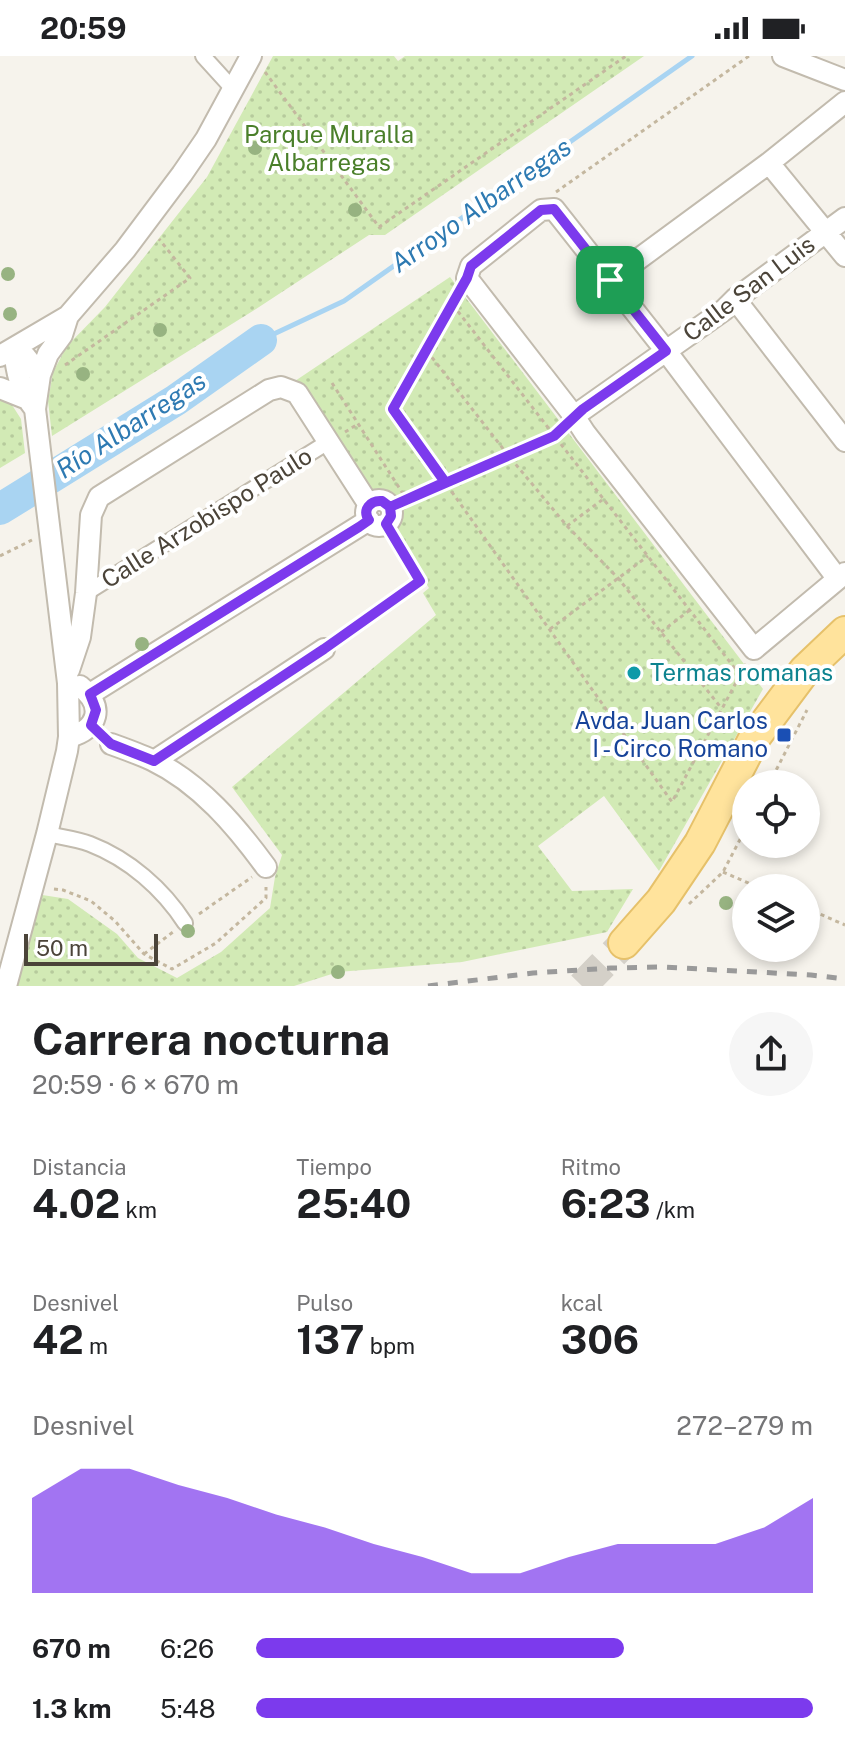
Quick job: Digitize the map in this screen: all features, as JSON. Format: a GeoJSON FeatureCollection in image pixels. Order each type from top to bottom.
{"type":"FeatureCollection","features":[{"type":"Feature","properties":{"kind":"main road"},"geometry":{"type":"LineString","coordinates":[[624,943],[661,901],[700,843],[755,737],[805,670],[845,632]]}},
{"type":"Feature","properties":{"kind":"street"},"geometry":{"type":"LineString","coordinates":[[203,56],[233,89]]}},
{"type":"Feature","properties":{"kind":"street"},"geometry":{"type":"LineString","coordinates":[[783,56],[845,80]]}},
{"type":"Feature","properties":{"kind":"street"},"geometry":{"type":"LineString","coordinates":[[7,352],[68,316],[125,250],[206,139],[233,89],[257,62]]}},
{"type":"Feature","properties":{"kind":"street"},"geometry":{"type":"LineString","coordinates":[[610,280],[769,163],[845,102]]}},
{"type":"Feature","properties":{"kind":"street"},"geometry":{"type":"LineString","coordinates":[[769,163],[845,256]]}},
{"type":"Feature","properties":{"kind":"street"},"geometry":{"type":"LineString","coordinates":[[547,209],[610,280],[841,575],[754,649],[467,278],[471,266],[547,209]]}},
{"type":"Feature","properties":{"kind":"street","name":"Calle San Luis"},"geometry":{"type":"LineString","coordinates":[[574,416],[724,310],[845,218]]}},
{"type":"Feature","properties":{"kind":"street"},"geometry":{"type":"LineString","coordinates":[[735,299],[845,441]]}},
{"type":"Feature","properties":{"kind":"street"},"geometry":{"type":"LineString","coordinates":[[35,391],[48,354],[62,335],[68,316]]}},
{"type":"Feature","properties":{"kind":"street"},"geometry":{"type":"LineString","coordinates":[[6,986],[47,834],[69,737],[68,680],[45,501],[35,391],[25,356],[7,352]]}},
{"type":"Feature","properties":{"kind":"street"},"geometry":{"type":"LineString","coordinates":[[68,680],[80,637],[91,515],[99,497],[269,390],[281,387],[297,393],[328,442],[384,511],[90,694]]}},
{"type":"Feature","properties":{"kind":"street"},"geometry":{"type":"LineString","coordinates":[[0,388],[35,391]]}},
{"type":"Feature","properties":{"kind":"street","name":"Calle Arzobispo Paulo"},"geometry":{"type":"LineString","coordinates":[[86,593],[328,442]]}},
{"type":"Feature","properties":{"kind":"street"},"geometry":{"type":"LineString","coordinates":[[154,761],[324,649]]}},
{"type":"Feature","properties":{"kind":"street"},"geometry":{"type":"LineString","coordinates":[[68,680],[90,694],[96,710],[91,725],[81,734],[69,737]]}},
{"type":"Feature","properties":{"kind":"street"},"geometry":{"type":"LineString","coordinates":[[91,725],[111,744]]}},
{"type":"Feature","properties":{"kind":"street"},"geometry":{"type":"LineString","coordinates":[[69,737],[111,744],[154,761],[186,781],[216,806],[266,867]]}},
{"type":"Feature","properties":{"kind":"street"},"geometry":{"type":"LineString","coordinates":[[47,834],[89,843],[135,869],[174,906],[185,923]]}},
{"type":"Feature","properties":{"kind":"path"},"geometry":{"type":"LineString","coordinates":[[257,62],[379,227],[626,56]]}},
{"type":"Feature","properties":{"kind":"path"},"geometry":{"type":"LineString","coordinates":[[547,209],[560,188],[749,56]]}},
{"type":"Feature","properties":{"kind":"path"},"geometry":{"type":"LineString","coordinates":[[35,391],[190,278],[159,239]]}},
{"type":"Feature","properties":{"kind":"path"},"geometry":{"type":"LineString","coordinates":[[467,278],[393,409],[672,802],[754,649]]}},
{"type":"Feature","properties":{"kind":"path"},"geometry":{"type":"LineString","coordinates":[[452,305],[740,675]]}},
{"type":"Feature","properties":{"kind":"path"},"geometry":{"type":"LineString","coordinates":[[427,350],[508,455],[567,526],[618,578],[722,709]]}},
{"type":"Feature","properties":{"kind":"path"},"geometry":{"type":"LineString","coordinates":[[324,649],[420,581],[384,511],[332,383]]}},
{"type":"Feature","properties":{"kind":"path"},"geometry":{"type":"LineString","coordinates":[[384,511],[554,436],[574,416]]}},
{"type":"Feature","properties":{"kind":"path"},"geometry":{"type":"LineString","coordinates":[[567,526],[603,499]]}},
{"type":"Feature","properties":{"kind":"path"},"geometry":{"type":"LineString","coordinates":[[0,556],[49,531]]}},
{"type":"Feature","properties":{"kind":"path"},"geometry":{"type":"LineString","coordinates":[[550,629],[648,556]]}},
{"type":"Feature","properties":{"kind":"path"},"geometry":{"type":"LineString","coordinates":[[661,632],[690,610]]}},
{"type":"Feature","properties":{"kind":"path"},"geometry":{"type":"LineString","coordinates":[[776,770],[809,707]]}},
{"type":"Feature","properties":{"kind":"path"},"geometry":{"type":"LineString","coordinates":[[688,905],[723,872],[732,855]]}},
{"type":"Feature","properties":{"kind":"path"},"geometry":{"type":"LineString","coordinates":[[144,954],[266,867]]}},
{"type":"Feature","properties":{"kind":"path"},"geometry":{"type":"LineString","coordinates":[[54,889],[91,901],[115,921],[144,954],[172,969],[216,943],[266,898],[266,867]]}},
{"type":"Feature","properties":{"kind":"path"},"geometry":{"type":"LineString","coordinates":[[723,872],[732,876]]}},
{"type":"Feature","properties":{"kind":"path"},"geometry":{"type":"LineString","coordinates":[[820,914],[845,925]]}},
{"type":"Feature","properties":{"kind":"green space","name":"Parque Muralla Albarregas"},"geometry":{"type":"Polygon","coordinates":[[[273,56],[394,56],[398,61],[405,56],[644,56],[385,235],[369,235],[52,436],[48,401],[53,372],[67,346],[105,307],[207,177],[273,56]]]}},
{"type":"Feature","properties":{"kind":"green space"},"geometry":{"type":"Polygon","coordinates":[[[450,277],[763,689],[659,871],[604,796],[538,846],[572,891],[633,889],[607,932],[462,962],[338,972],[294,986],[12,986],[36,894],[68,899],[117,934],[138,958],[177,978],[221,952],[270,908],[282,855],[232,787],[436,615],[423,593],[429,588],[392,529],[400,519],[398,502],[385,492],[370,496],[295,381],[450,277]]]}},
{"type":"Feature","properties":{"kind":"green space"},"geometry":{"type":"Polygon","coordinates":[[[0,393],[5,394],[21,419],[25,453],[0,468],[0,393]]]}},
{"type":"Feature","properties":{"kind":"waterway","name":"Arroyo Albarregas"},"geometry":{"type":"LineString","coordinates":[[261,340],[344,301],[692,56]]}},
{"type":"Feature","properties":{"kind":"waterway","name":"Río Albarregas"},"geometry":{"type":"LineString","coordinates":[[0,509],[176,400],[261,340]]}},
{"type":"Feature","properties":{"kind":"tunnel"},"geometry":{"type":"LineString","coordinates":[[582,986],[624,943]]}},
{"type":"Feature","properties":{"kind":"railway"},"geometry":{"type":"LineString","coordinates":[[428,986],[533,973],[663,967],[845,979]]}},
{"type":"Feature","properties":{"kind":"place","name":"Termas romanas"},"geometry":{"type":"Point","coordinates":[634,673]}},
{"type":"Feature","properties":{"kind":"place","name":"Avda. Juan Carlos I - Circo Romano"},"geometry":{"type":"Point","coordinates":[784,735]}},
{"type":"Feature","properties":{"kind":"route"},"geometry":{"type":"LineString","coordinates":[[610,280],[554,209],[541,210],[471,266],[393,409],[445,482],[390,507],[392,512],[386,524],[420,581],[324,649],[154,761],[111,744],[91,725],[96,710],[90,694],[359,527],[369,520],[366,513],[372,502],[382,501],[390,507],[554,436],[583,409],[666,351],[610,280]]}}]}
